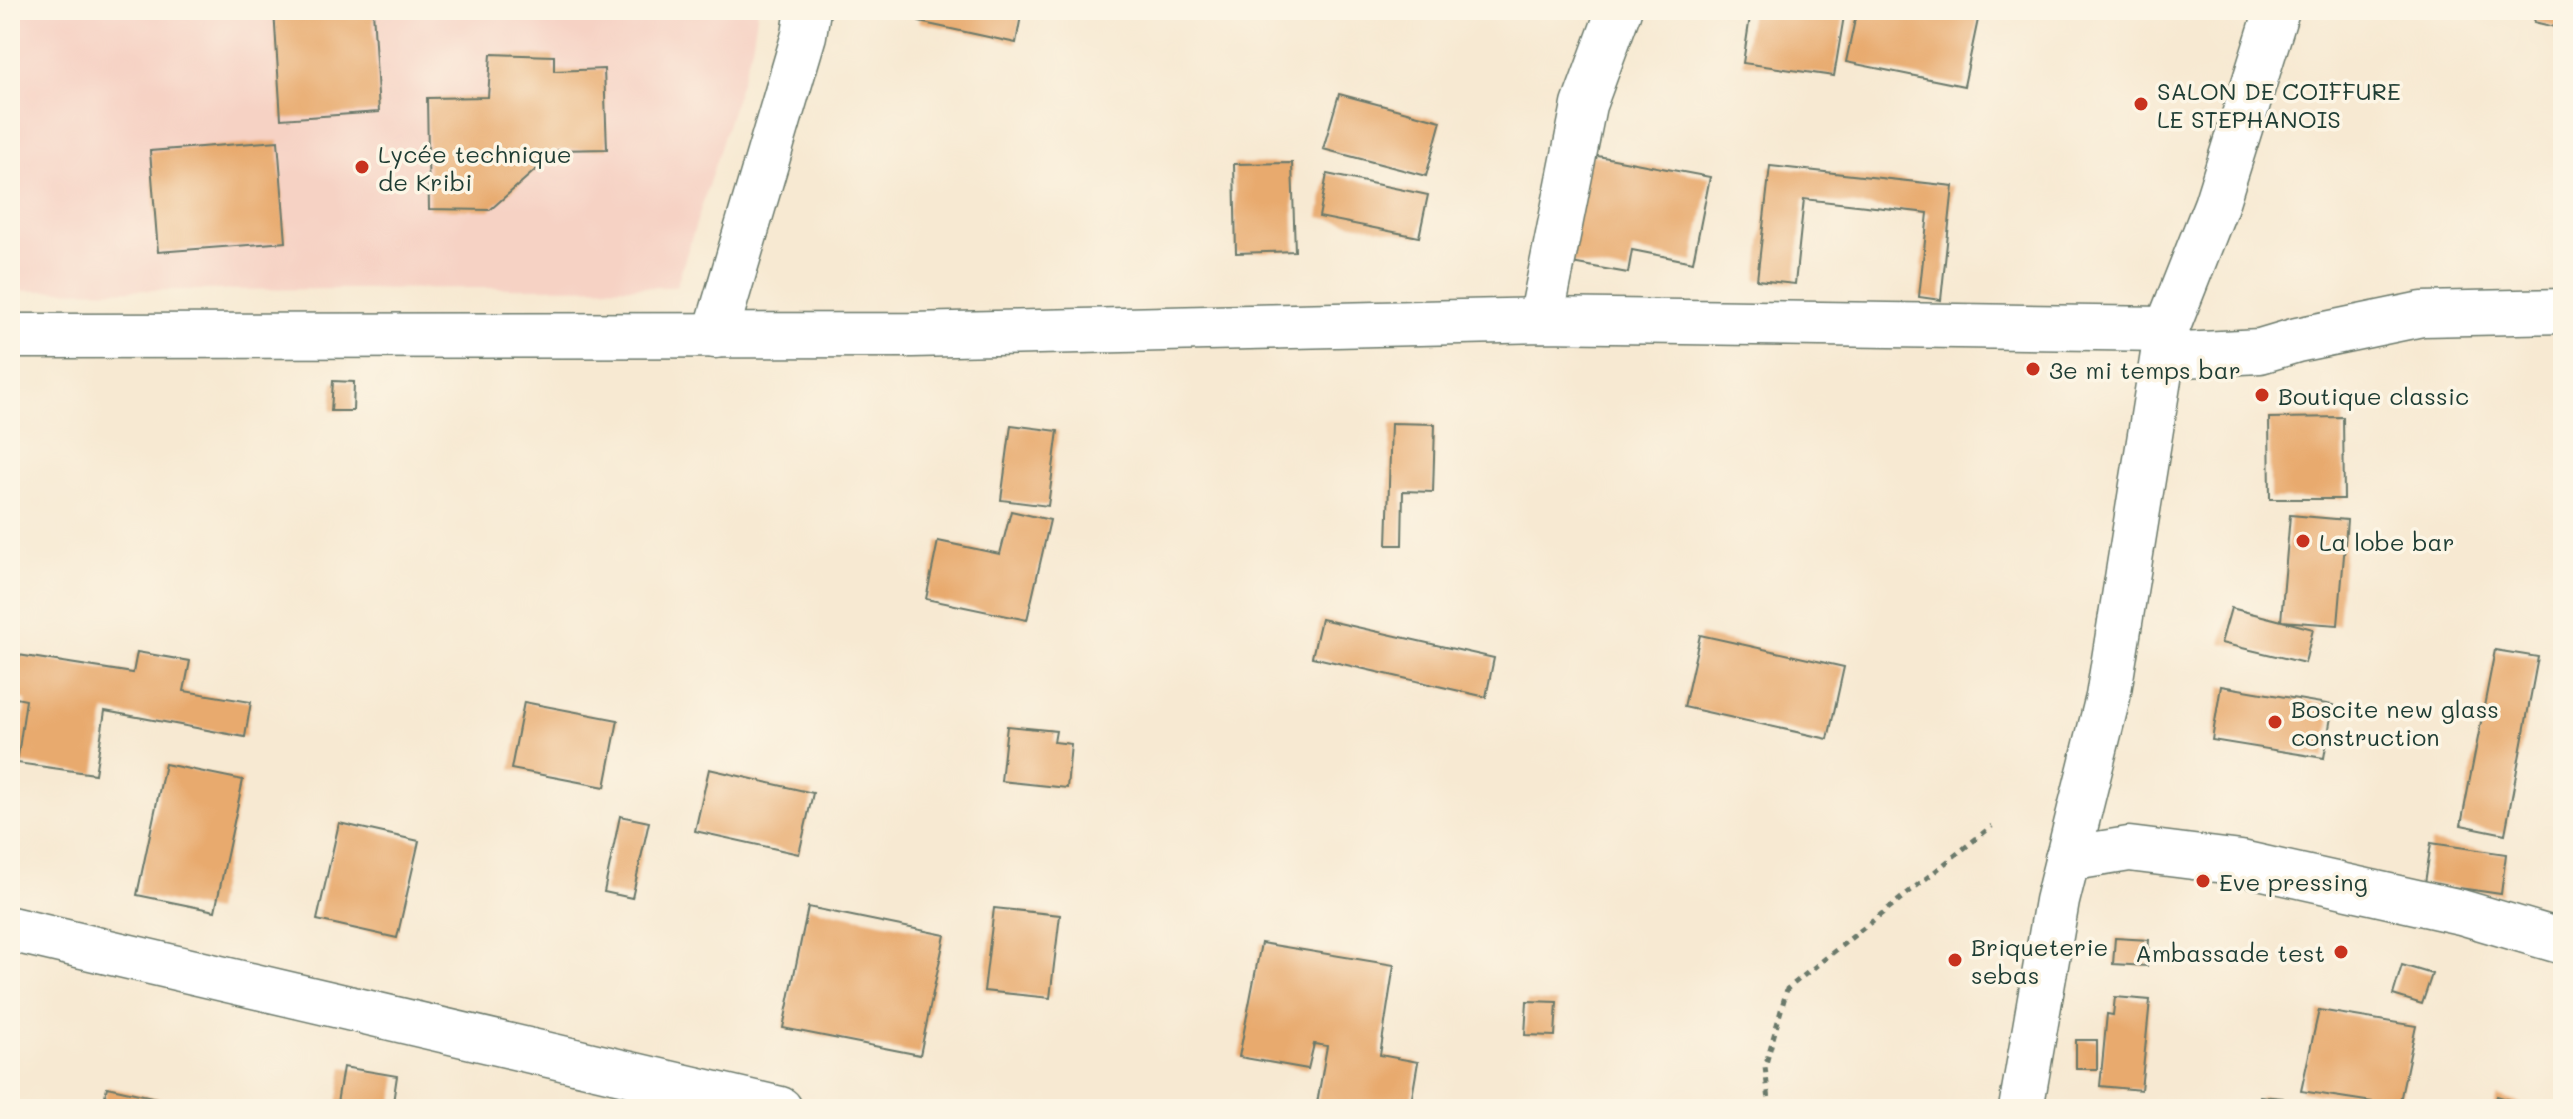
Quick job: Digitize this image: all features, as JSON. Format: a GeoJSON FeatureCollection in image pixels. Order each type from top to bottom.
{"type":"FeatureCollection","features":[{"type":"Feature","properties":{"kind":"street"},"geometry":{"type":"LineString","coordinates":[[715,336],[804,35],[808,10]]}},
{"type":"Feature","properties":{"kind":"street"},"geometry":{"type":"LineString","coordinates":[[1541,320],[1584,105],[1619,10]]}},
{"type":"Feature","properties":{"kind":"street"},"geometry":{"type":"LineString","coordinates":[[2021,1109],[2057,901],[2108,697],[2165,342],[2216,205],[2277,10]]}},
{"type":"Feature","properties":{"kind":"street"},"geometry":{"type":"LineString","coordinates":[[10,336],[928,335],[1541,320],[2165,342],[2260,351],[2297,340],[2422,314],[2563,311]]}},
{"type":"Feature","properties":{"kind":"street"},"geometry":{"type":"LineString","coordinates":[[2067,859],[2129,849],[2241,863],[2461,912],[2563,942]]}},
{"type":"Feature","properties":{"kind":"street"},"geometry":{"type":"LineString","coordinates":[[10,929],[780,1109]]}},
{"type":"Feature","properties":{"kind":"path"},"geometry":{"type":"LineString","coordinates":[[1770,1109],[1765,1067],[1787,989],[1992,826]]}},
{"type":"Feature","properties":{"kind":"shaded area","name":"Lycée technique de Kribi"},"geometry":{"type":"Polygon","coordinates":[[[10,10],[758,10],[752,47],[676,287],[10,291],[10,10]]]}},
{"type":"Feature","properties":{"kind":"building"},"geometry":{"type":"Polygon","coordinates":[[[274,10],[373,10],[379,112],[281,119],[274,10]]]}},
{"type":"Feature","properties":{"kind":"building"},"geometry":{"type":"Polygon","coordinates":[[[922,10],[1022,10],[1016,43],[919,22],[922,10]]]}},
{"type":"Feature","properties":{"kind":"building"},"geometry":{"type":"Polygon","coordinates":[[[1751,10],[1845,10],[1834,76],[1743,63],[1751,10]]]}},
{"type":"Feature","properties":{"kind":"building"},"geometry":{"type":"Polygon","coordinates":[[[1857,10],[1980,10],[1964,86],[1846,62],[1857,10]]]}},
{"type":"Feature","properties":{"kind":"building"},"geometry":{"type":"Polygon","coordinates":[[[2537,10],[2563,10],[2563,29],[2534,22],[2537,10]]]}},
{"type":"Feature","properties":{"kind":"building"},"geometry":{"type":"Polygon","coordinates":[[[491,54],[554,56],[554,71],[604,69],[607,149],[558,150],[490,210],[429,209],[427,98],[488,97],[491,54]]]}},
{"type":"Feature","properties":{"kind":"building"},"geometry":{"type":"Polygon","coordinates":[[[1339,94],[1441,121],[1426,176],[1323,149],[1339,94]]]}},
{"type":"Feature","properties":{"kind":"building"},"geometry":{"type":"Polygon","coordinates":[[[278,141],[286,242],[158,252],[150,151],[278,141]]]}},
{"type":"Feature","properties":{"kind":"building"},"geometry":{"type":"Polygon","coordinates":[[[1587,154],[1710,177],[1693,262],[1632,250],[1628,273],[1566,262],[1587,154]]]}},
{"type":"Feature","properties":{"kind":"building"},"geometry":{"type":"Polygon","coordinates":[[[1292,163],[1295,251],[1236,253],[1234,164],[1292,163]]]}},
{"type":"Feature","properties":{"kind":"building"},"geometry":{"type":"Polygon","coordinates":[[[1770,166],[1953,186],[1941,300],[1919,297],[1928,213],[1804,199],[1795,284],[1757,280],[1770,166]]]}},
{"type":"Feature","properties":{"kind":"building"},"geometry":{"type":"Polygon","coordinates":[[[1327,174],[1428,195],[1419,237],[1319,217],[1327,174]]]}},
{"type":"Feature","properties":{"kind":"building"},"geometry":{"type":"Polygon","coordinates":[[[333,381],[354,382],[353,411],[331,411],[333,381]]]}},
{"type":"Feature","properties":{"kind":"building"},"geometry":{"type":"Polygon","coordinates":[[[2343,417],[2344,499],[2270,499],[2269,418],[2343,417]]]}},
{"type":"Feature","properties":{"kind":"building"},"geometry":{"type":"Polygon","coordinates":[[[1391,423],[1435,424],[1433,492],[1403,491],[1402,545],[1387,545],[1391,423]]]}},
{"type":"Feature","properties":{"kind":"building"},"geometry":{"type":"Polygon","coordinates":[[[1011,425],[1058,431],[1048,506],[1001,500],[1011,425]]]}},
{"type":"Feature","properties":{"kind":"building"},"geometry":{"type":"Polygon","coordinates":[[[1011,511],[1050,520],[1027,620],[926,599],[938,541],[1000,554],[1011,511]]]}},
{"type":"Feature","properties":{"kind":"building"},"geometry":{"type":"Polygon","coordinates":[[[2290,515],[2347,520],[2338,625],[2281,621],[2290,515]]]}},
{"type":"Feature","properties":{"kind":"building"},"geometry":{"type":"Polygon","coordinates":[[[2231,608],[2313,629],[2305,663],[2221,643],[2231,608]]]}},
{"type":"Feature","properties":{"kind":"building"},"geometry":{"type":"Polygon","coordinates":[[[1321,619],[1494,658],[1486,697],[1312,657],[1321,619]]]}},
{"type":"Feature","properties":{"kind":"building"},"geometry":{"type":"Polygon","coordinates":[[[1700,635],[1844,667],[1828,739],[1684,707],[1700,635]]]}},
{"type":"Feature","properties":{"kind":"building"},"geometry":{"type":"Polygon","coordinates":[[[2495,650],[2538,657],[2505,834],[2461,825],[2495,650]]]}},
{"type":"Feature","properties":{"kind":"building"},"geometry":{"type":"Polygon","coordinates":[[[137,652],[190,661],[184,691],[251,702],[245,737],[105,711],[95,774],[17,763],[26,700],[11,697],[18,655],[133,673],[137,652]]]}},
{"type":"Feature","properties":{"kind":"building"},"geometry":{"type":"Polygon","coordinates":[[[2221,686],[2333,705],[2324,758],[2212,740],[2221,686]]]}},
{"type":"Feature","properties":{"kind":"building"},"geometry":{"type":"Polygon","coordinates":[[[524,702],[618,720],[605,787],[511,769],[524,702]]]}},
{"type":"Feature","properties":{"kind":"building"},"geometry":{"type":"Polygon","coordinates":[[[1007,726],[1056,731],[1054,742],[1071,744],[1067,788],[1001,781],[1007,726]]]}},
{"type":"Feature","properties":{"kind":"building"},"geometry":{"type":"Polygon","coordinates":[[[165,764],[243,780],[215,911],[137,895],[165,764]]]}},
{"type":"Feature","properties":{"kind":"building"},"geometry":{"type":"Polygon","coordinates":[[[709,769],[813,793],[799,854],[695,831],[709,769]]]}},
{"type":"Feature","properties":{"kind":"building"},"geometry":{"type":"Polygon","coordinates":[[[620,816],[649,822],[632,898],[604,892],[620,816]]]}},
{"type":"Feature","properties":{"kind":"building"},"geometry":{"type":"Polygon","coordinates":[[[339,823],[419,841],[397,938],[317,920],[339,823]]]}},
{"type":"Feature","properties":{"kind":"building"},"geometry":{"type":"Polygon","coordinates":[[[2431,843],[2506,854],[2501,894],[2425,883],[2431,843]]]}},
{"type":"Feature","properties":{"kind":"building"},"geometry":{"type":"Polygon","coordinates":[[[808,907],[945,935],[920,1055],[783,1028],[808,907]]]}},
{"type":"Feature","properties":{"kind":"building"},"geometry":{"type":"Polygon","coordinates":[[[994,908],[1060,915],[1050,998],[984,991],[994,908]]]}},
{"type":"Feature","properties":{"kind":"building"},"geometry":{"type":"Polygon","coordinates":[[[2115,938],[2149,940],[2147,966],[2113,964],[2115,938]]]}},
{"type":"Feature","properties":{"kind":"building"},"geometry":{"type":"Polygon","coordinates":[[[1261,943],[1394,965],[1380,1055],[1418,1062],[1410,1109],[1316,1109],[1327,1046],[1314,1044],[1308,1069],[1239,1057],[1261,943]]]}},
{"type":"Feature","properties":{"kind":"building"},"geometry":{"type":"Polygon","coordinates":[[[2402,965],[2432,974],[2422,1004],[2393,995],[2402,965]]]}},
{"type":"Feature","properties":{"kind":"building"},"geometry":{"type":"Polygon","coordinates":[[[2115,997],[2150,1000],[2141,1090],[2100,1086],[2107,1014],[2113,1015],[2115,997]]]}},
{"type":"Feature","properties":{"kind":"building"},"geometry":{"type":"Polygon","coordinates":[[[1527,1001],[1557,1002],[1555,1036],[1525,1035],[1527,1001]]]}},
{"type":"Feature","properties":{"kind":"building"},"geometry":{"type":"Polygon","coordinates":[[[2319,1010],[2416,1026],[2399,1106],[2301,1091],[2319,1010]]]}},
{"type":"Feature","properties":{"kind":"building"},"geometry":{"type":"Polygon","coordinates":[[[2076,1040],[2097,1040],[2097,1069],[2076,1069],[2076,1040]]]}},
{"type":"Feature","properties":{"kind":"building"},"geometry":{"type":"Polygon","coordinates":[[[343,1067],[397,1076],[392,1109],[336,1109],[343,1067]]]}},
{"type":"Feature","properties":{"kind":"building"},"geometry":{"type":"Polygon","coordinates":[[[107,1087],[166,1100],[164,1109],[102,1109],[107,1087]]]}},
{"type":"Feature","properties":{"kind":"building"},"geometry":{"type":"Polygon","coordinates":[[[2260,1096],[2283,1098],[2282,1109],[2258,1109],[2260,1096]]]}},
{"type":"Feature","properties":{"kind":"building"},"geometry":{"type":"Polygon","coordinates":[[[2497,1096],[2522,1104],[2520,1109],[2493,1109],[2497,1096]]]}},
{"type":"Feature","properties":{"kind":"place","name":"SALON DE COIFFURE LE STEPHANOIS"},"geometry":{"type":"Point","coordinates":[2141,104]}},
{"type":"Feature","properties":{"kind":"place","name":"Lycée technique de Kribi"},"geometry":{"type":"Point","coordinates":[362,167]}},
{"type":"Feature","properties":{"kind":"place","name":"3e mi temps bar"},"geometry":{"type":"Point","coordinates":[2033,369]}},
{"type":"Feature","properties":{"kind":"place","name":"Boutique classic"},"geometry":{"type":"Point","coordinates":[2262,395]}},
{"type":"Feature","properties":{"kind":"place","name":"La lobe bar"},"geometry":{"type":"Point","coordinates":[2303,541]}},
{"type":"Feature","properties":{"kind":"place","name":"Boscite new glass construction"},"geometry":{"type":"Point","coordinates":[2275,722]}},
{"type":"Feature","properties":{"kind":"place","name":"Eve pressing"},"geometry":{"type":"Point","coordinates":[2203,881]}},
{"type":"Feature","properties":{"kind":"place","name":"Ambassade test"},"geometry":{"type":"Point","coordinates":[2341,952]}},
{"type":"Feature","properties":{"kind":"place","name":"Briqueterie sebas"},"geometry":{"type":"Point","coordinates":[1955,960]}}]}
